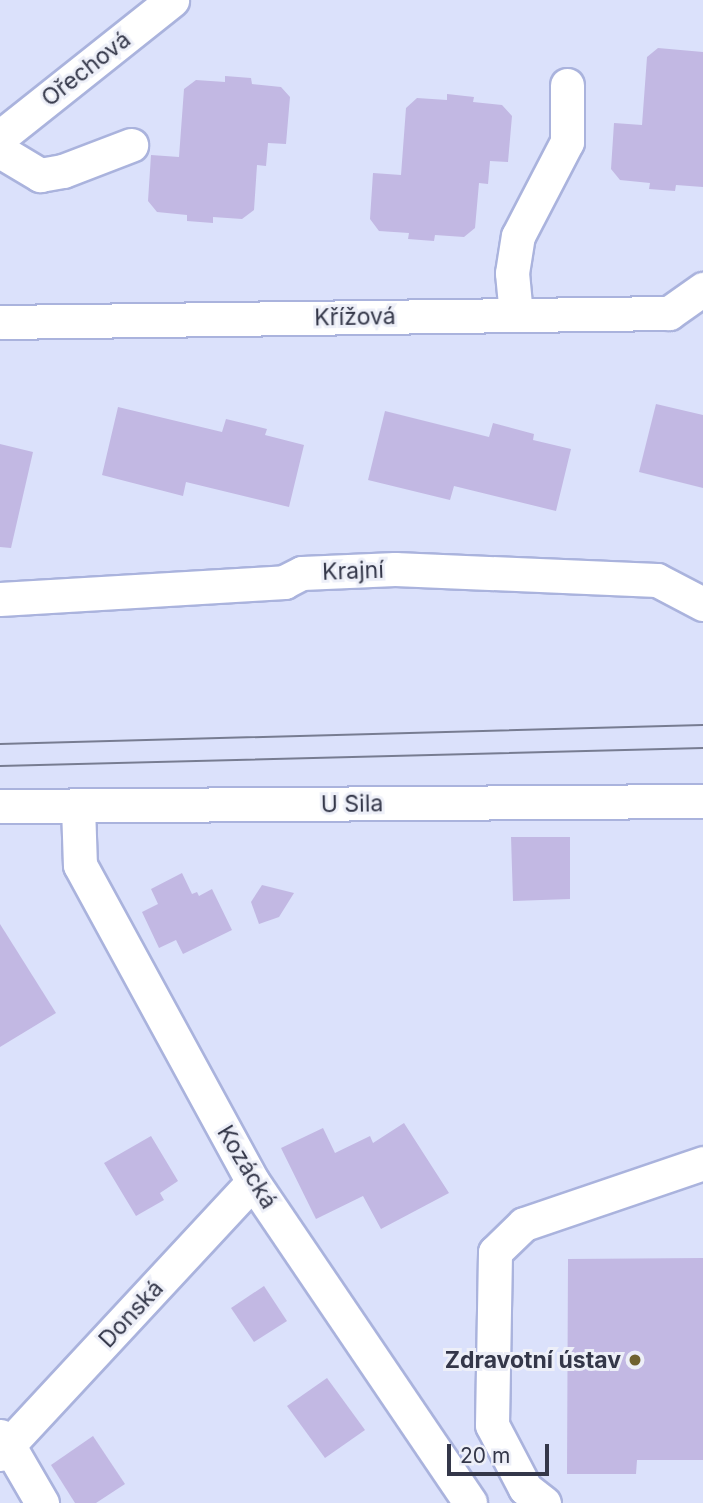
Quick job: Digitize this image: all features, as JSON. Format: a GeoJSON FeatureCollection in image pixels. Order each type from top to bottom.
{"type":"FeatureCollection","features":[{"type":"Feature","properties":{"kind":"street","name":"Ořechová"},"geometry":{"type":"LineString","coordinates":[[0,137],[172,0]]}},
{"type":"Feature","properties":{"kind":"street"},"geometry":{"type":"LineString","coordinates":[[516,315],[512,273],[518,236],[567,142],[567,85]]}},
{"type":"Feature","properties":{"kind":"street"},"geometry":{"type":"LineString","coordinates":[[0,151],[40,175],[63,172],[131,145]]}},
{"type":"Feature","properties":{"kind":"street","name":"Křížová"},"geometry":{"type":"LineString","coordinates":[[0,322],[669,313],[703,289]]}},
{"type":"Feature","properties":{"kind":"street","name":"Krajní"},"geometry":{"type":"LineString","coordinates":[[0,598],[284,582],[302,573],[396,569],[656,580],[703,604]]}},
{"type":"Feature","properties":{"kind":"street","name":"U Sila"},"geometry":{"type":"LineString","coordinates":[[0,806],[703,801]]}},
{"type":"Feature","properties":{"kind":"street","name":"Kozácká"},"geometry":{"type":"LineString","coordinates":[[78,806],[80,865],[253,1182],[470,1503]]}},
{"type":"Feature","properties":{"kind":"street"},"geometry":{"type":"LineString","coordinates":[[544,1503],[525,1488],[492,1425],[495,1252],[524,1224],[703,1163]]}},
{"type":"Feature","properties":{"kind":"street","name":"Donská"},"geometry":{"type":"LineString","coordinates":[[42,1503],[3,1446],[253,1182]]}},
{"type":"Feature","properties":{"kind":"building"},"geometry":{"type":"Polygon","coordinates":[[[658,48],[703,52],[703,187],[676,185],[675,191],[649,189],[650,183],[620,180],[611,169],[614,123],[642,125],[647,57],[658,48]]]}},
{"type":"Feature","properties":{"kind":"building"},"geometry":{"type":"Polygon","coordinates":[[[225,76],[251,78],[252,84],[281,87],[290,97],[286,144],[268,143],[266,166],[257,165],[254,210],[242,219],[213,217],[213,223],[187,221],[187,215],[157,212],[148,201],[151,155],[179,157],[184,89],[196,80],[225,82],[225,76]]]}},
{"type":"Feature","properties":{"kind":"building"},"geometry":{"type":"Polygon","coordinates":[[[447,94],[474,97],[473,102],[502,105],[512,116],[508,162],[490,161],[488,184],[479,183],[475,228],[464,237],[435,235],[434,241],[408,239],[409,233],[379,231],[370,219],[373,173],[401,175],[406,108],[417,98],[447,100],[447,94]]]}},
{"type":"Feature","properties":{"kind":"building"},"geometry":{"type":"Polygon","coordinates":[[[656,404],[703,415],[703,488],[639,472],[656,404]]]}},
{"type":"Feature","properties":{"kind":"building"},"geometry":{"type":"Polygon","coordinates":[[[118,407],[222,432],[226,419],[267,429],[265,435],[304,445],[289,507],[186,482],[183,496],[102,475],[118,407]]]}},
{"type":"Feature","properties":{"kind":"building"},"geometry":{"type":"Polygon","coordinates":[[[385,411],[489,437],[493,423],[534,434],[533,440],[571,449],[556,511],[454,486],[450,500],[368,480],[385,411]]]}},
{"type":"Feature","properties":{"kind":"building"},"geometry":{"type":"Polygon","coordinates":[[[0,444],[33,452],[11,548],[0,547],[0,444]]]}},
{"type":"Feature","properties":{"kind":"building"},"geometry":{"type":"Polygon","coordinates":[[[511,837],[570,837],[570,899],[513,901],[511,837]]]}},
{"type":"Feature","properties":{"kind":"building"},"geometry":{"type":"Polygon","coordinates":[[[182,873],[192,894],[197,892],[199,896],[212,889],[232,930],[183,954],[176,940],[159,948],[142,912],[158,904],[151,889],[182,873]]]}},
{"type":"Feature","properties":{"kind":"building"},"geometry":{"type":"Polygon","coordinates":[[[262,885],[294,893],[279,917],[259,924],[251,902],[262,885]]]}},
{"type":"Feature","properties":{"kind":"building"},"geometry":{"type":"Polygon","coordinates":[[[0,924],[56,1013],[0,1047],[0,924]]]}},
{"type":"Feature","properties":{"kind":"building"},"geometry":{"type":"Polygon","coordinates":[[[404,1123],[449,1193],[381,1229],[363,1196],[316,1219],[281,1148],[323,1128],[335,1153],[370,1136],[373,1143],[404,1123]]]}},
{"type":"Feature","properties":{"kind":"building"},"geometry":{"type":"Polygon","coordinates":[[[151,1136],[178,1181],[160,1193],[164,1200],[136,1216],[104,1163],[151,1136]]]}},
{"type":"Feature","properties":{"kind":"building","name":"Zdravotní ústav"},"geometry":{"type":"Polygon","coordinates":[[[703,1258],[703,1460],[637,1460],[636,1474],[567,1474],[568,1259],[703,1258]]]}},
{"type":"Feature","properties":{"kind":"building"},"geometry":{"type":"Polygon","coordinates":[[[264,1286],[287,1321],[254,1342],[231,1308],[264,1286]]]}},
{"type":"Feature","properties":{"kind":"building"},"geometry":{"type":"Polygon","coordinates":[[[327,1378],[365,1430],[325,1458],[287,1406],[327,1378]]]}},
{"type":"Feature","properties":{"kind":"building"},"geometry":{"type":"Polygon","coordinates":[[[93,1436],[125,1484],[96,1503],[75,1503],[51,1465],[93,1436]]]}},
{"type":"Feature","properties":{"kind":"tram line"},"geometry":{"type":"LineString","coordinates":[[0,744],[703,725]]}},
{"type":"Feature","properties":{"kind":"tram line"},"geometry":{"type":"LineString","coordinates":[[0,766],[703,748]]}},
{"type":"Feature","properties":{"kind":"place","name":"Zdravotní ústav"},"geometry":{"type":"Point","coordinates":[635,1360]}}]}
